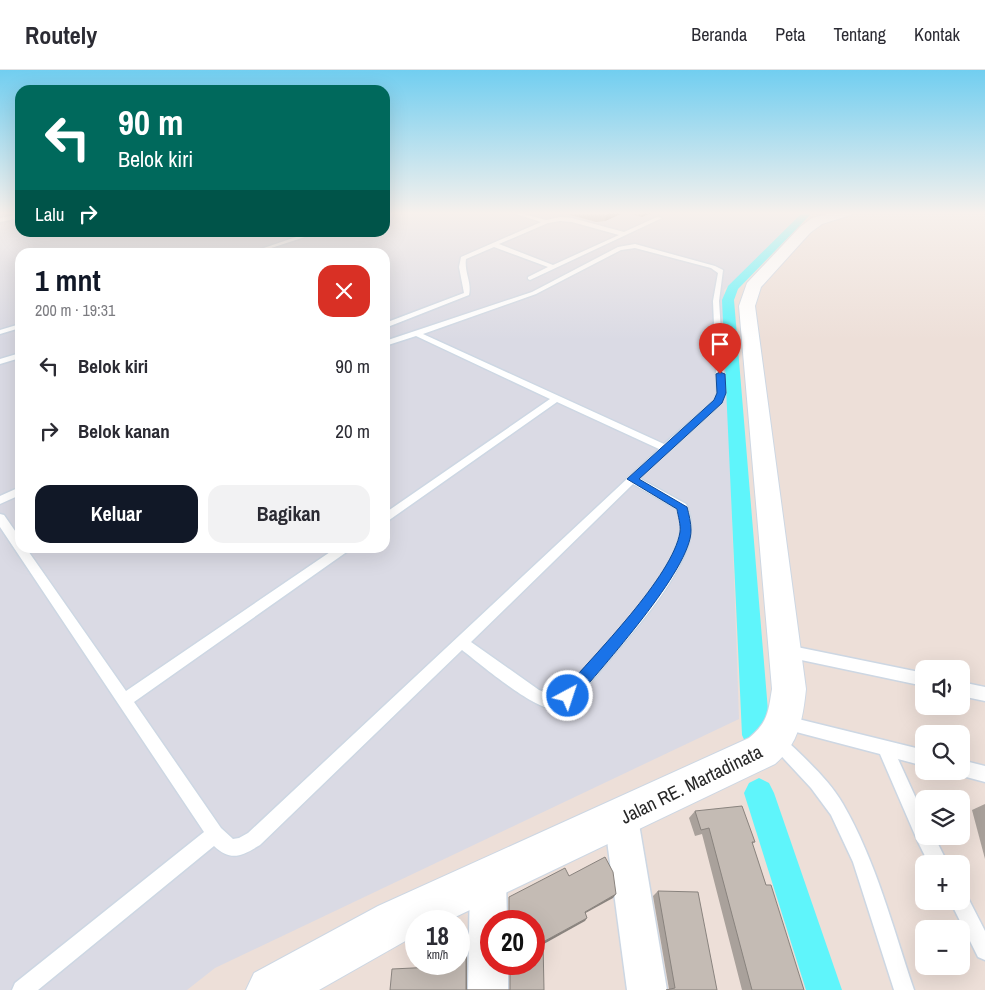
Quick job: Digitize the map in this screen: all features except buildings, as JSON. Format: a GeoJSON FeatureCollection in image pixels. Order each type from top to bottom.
{"type":"FeatureCollection","features":[{"type":"Feature","properties":{"kind":"main road"},"geometry":{"type":"LineString","coordinates":[[780,731],[789,688],[747,306],[753,286],[782,255]]}},
{"type":"Feature","properties":{"kind":"main road","name":"Jalan RE. Martadinata"},"geometry":{"type":"LineString","coordinates":[[272,990],[394,922],[622,818],[762,751],[780,731]]}},
{"type":"Feature","properties":{"kind":"street"},"geometry":{"type":"LineString","coordinates":[[622,818],[647,990]]}},
{"type":"Feature","properties":{"kind":"street"},"geometry":{"type":"LineString","coordinates":[[488,880],[488,990]]}},
{"type":"Feature","properties":{"kind":"lane"},"geometry":{"type":"LineString","coordinates":[[390,324],[467,294],[468,287],[461,264],[463,258],[470,255]]}},
{"type":"Feature","properties":{"kind":"lane"},"geometry":{"type":"LineString","coordinates":[[522,255],[553,267]]}},
{"type":"Feature","properties":{"kind":"lane"},"geometry":{"type":"LineString","coordinates":[[530,278],[579,255]]}},
{"type":"Feature","properties":{"kind":"lane"},"geometry":{"type":"LineString","coordinates":[[390,342],[534,293],[607,255]]}},
{"type":"Feature","properties":{"kind":"lane"},"geometry":{"type":"LineString","coordinates":[[24,553],[215,834],[227,847],[234,849],[254,839],[665,448],[713,408],[722,393],[716,301],[720,270],[669,255]]}},
{"type":"Feature","properties":{"kind":"lane"},"geometry":{"type":"LineString","coordinates":[[0,332],[15,328]]}},
{"type":"Feature","properties":{"kind":"lane"},"geometry":{"type":"LineString","coordinates":[[415,334],[665,448]]}},
{"type":"Feature","properties":{"kind":"lane"},"geometry":{"type":"LineString","coordinates":[[0,362],[15,357]]}},
{"type":"Feature","properties":{"kind":"lane"},"geometry":{"type":"LineString","coordinates":[[390,515],[557,398]]}},
{"type":"Feature","properties":{"kind":"lane"},"geometry":{"type":"LineString","coordinates":[[462,642],[534,695],[550,700],[568,696],[656,592],[678,555],[686,531],[682,507],[632,479]]}},
{"type":"Feature","properties":{"kind":"lane"},"geometry":{"type":"LineString","coordinates":[[0,500],[15,493]]}},
{"type":"Feature","properties":{"kind":"lane"},"geometry":{"type":"LineString","coordinates":[[0,518],[15,540]]}},
{"type":"Feature","properties":{"kind":"lane"},"geometry":{"type":"LineString","coordinates":[[125,700],[337,553]]}},
{"type":"Feature","properties":{"kind":"lane"},"geometry":{"type":"LineString","coordinates":[[785,650],[915,678]]}},
{"type":"Feature","properties":{"kind":"lane"},"geometry":{"type":"LineString","coordinates":[[970,691],[985,694]]}},
{"type":"Feature","properties":{"kind":"lane"},"geometry":{"type":"LineString","coordinates":[[780,731],[885,748],[915,756]]}},
{"type":"Feature","properties":{"kind":"lane"},"geometry":{"type":"LineString","coordinates":[[780,731],[837,809],[861,860],[904,990]]}},
{"type":"Feature","properties":{"kind":"lane"},"geometry":{"type":"LineString","coordinates":[[885,748],[915,816]]}},
{"type":"Feature","properties":{"kind":"lane"},"geometry":{"type":"LineString","coordinates":[[970,770],[985,774]]}},
{"type":"Feature","properties":{"kind":"lane"},"geometry":{"type":"LineString","coordinates":[[22,990],[215,834]]}},
{"type":"Feature","properties":{"kind":"lane"},"geometry":{"type":"LineString","coordinates":[[964,910],[985,950]]}},
{"type":"Feature","properties":{"kind":"shaded area"},"geometry":{"type":"Polygon","coordinates":[[[0,255],[15,255],[15,553],[390,553],[390,255],[761,255],[724,290],[739,719],[215,968],[187,990],[0,990],[0,255]]]}},
{"type":"Feature","properties":{"kind":"waterway"},"geometry":{"type":"LineString","coordinates":[[756,735],[728,300],[732,288],[765,255]]}},
{"type":"Feature","properties":{"kind":"waterway"},"geometry":{"type":"LineString","coordinates":[[759,793],[824,990]]}},
{"type":"Feature","properties":{"kind":"route"},"geometry":{"type":"LineString","coordinates":[[568,696],[656,592],[678,555],[686,531],[682,507],[632,479],[665,448],[713,408],[722,393],[720,374]]}}]}
